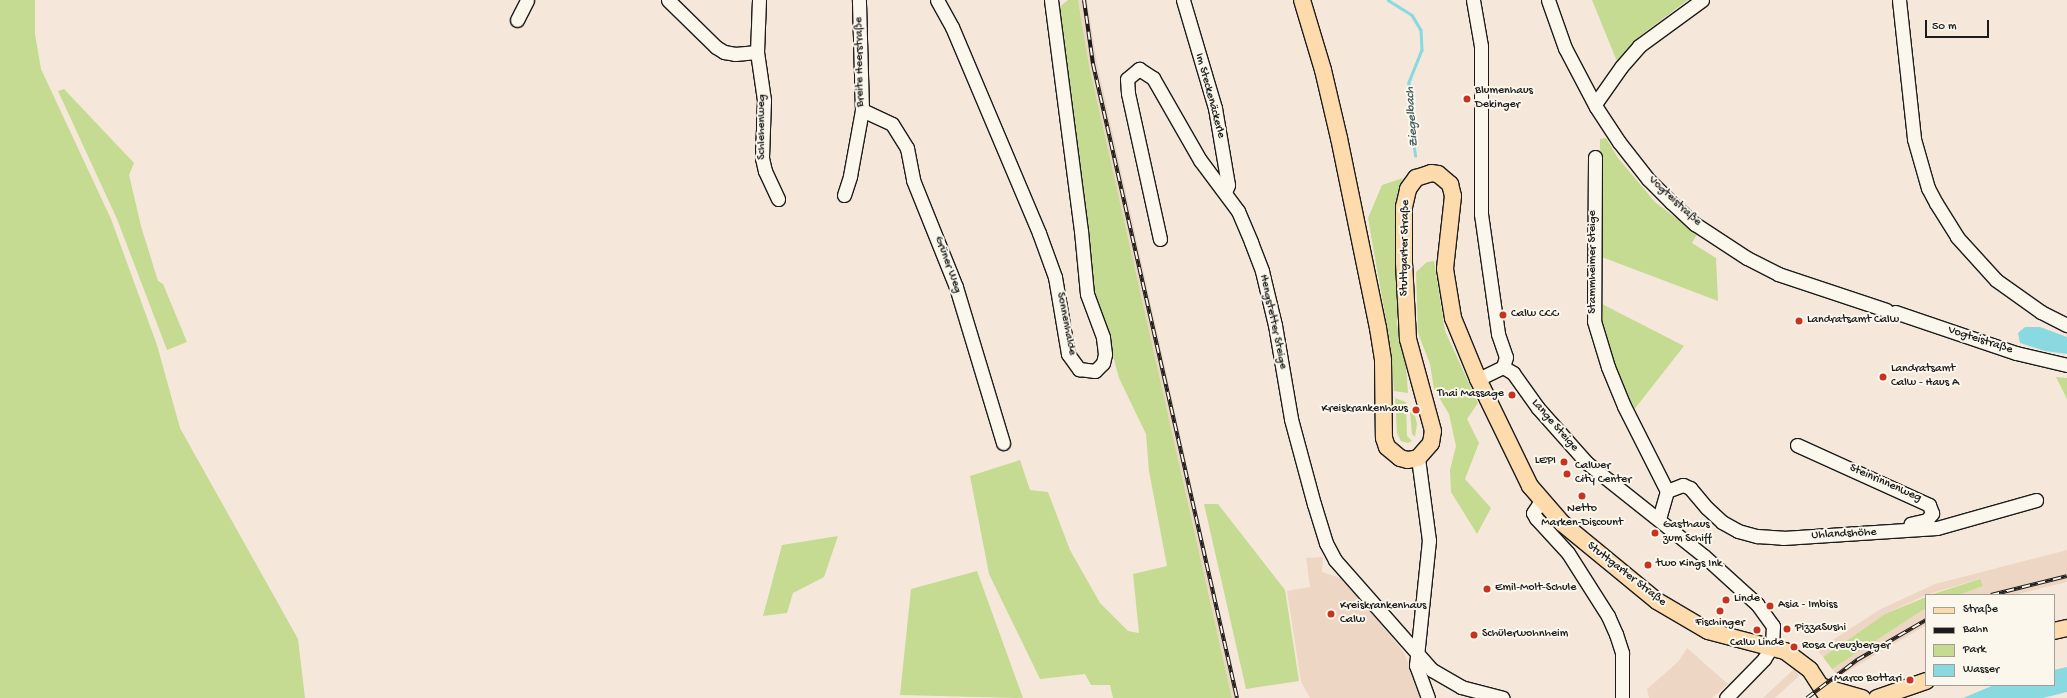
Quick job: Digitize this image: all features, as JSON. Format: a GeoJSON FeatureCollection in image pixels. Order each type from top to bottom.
{"type":"FeatureCollection","features":[{"type":"Feature","properties":{"kind":"main road"},"geometry":{"type":"LineString","coordinates":[[1302,0],[1323,70],[1339,138],[1378,328],[1383,361],[1384,438],[1392,454],[1408,460],[1418,458]]}},
{"type":"Feature","properties":{"kind":"main road","name":"Stuttgarter Straße"},"geometry":{"type":"LineString","coordinates":[[1418,458],[1431,443],[1433,431],[1407,332],[1404,229],[1408,189],[1421,175],[1438,174],[1450,184],[1454,202],[1447,248],[1447,289],[1461,342],[1521,470],[1541,501],[1613,567],[1686,620],[1708,631],[1772,646],[1799,659],[1826,693]]}},
{"type":"Feature","properties":{"kind":"main road"},"geometry":{"type":"LineString","coordinates":[[2055,632],[2067,628]]}},
{"type":"Feature","properties":{"kind":"main road"},"geometry":{"type":"LineString","coordinates":[[1877,698],[1925,681]]}},
{"type":"Feature","properties":{"kind":"main road"},"geometry":{"type":"LineString","coordinates":[[1826,693],[1862,698]]}},
{"type":"Feature","properties":{"kind":"street"},"geometry":{"type":"LineString","coordinates":[[517,20],[528,0]]}},
{"type":"Feature","properties":{"kind":"street"},"geometry":{"type":"LineString","coordinates":[[668,0],[716,47],[724,52],[735,54],[757,52]]}},
{"type":"Feature","properties":{"kind":"street","name":"Schlehenweg"},"geometry":{"type":"LineString","coordinates":[[759,0],[757,52],[764,100],[762,158],[765,171],[778,199]]}},
{"type":"Feature","properties":{"kind":"street","name":"Breite Heerstraße"},"geometry":{"type":"LineString","coordinates":[[844,195],[850,176],[862,110],[859,0]]}},
{"type":"Feature","properties":{"kind":"street","name":"Sonnenhalde"},"geometry":{"type":"LineString","coordinates":[[937,0],[952,27],[1039,233],[1055,277],[1068,354],[1079,369],[1096,371],[1103,363],[1105,354],[1102,337],[1087,294],[1081,230],[1051,0]]}},
{"type":"Feature","properties":{"kind":"street","name":"Im Steckenäckerle"},"geometry":{"type":"LineString","coordinates":[[1183,0],[1216,114],[1228,185],[1225,192]]}},
{"type":"Feature","properties":{"kind":"street"},"geometry":{"type":"LineString","coordinates":[[1473,0],[1481,46],[1481,214],[1498,334],[1506,357],[1503,367],[1478,379]]}},
{"type":"Feature","properties":{"kind":"street","name":"Vogteistraße"},"geometry":{"type":"LineString","coordinates":[[1548,0],[1565,48],[1595,104],[1619,142],[1648,179],[1695,224],[1747,258],[1778,274],[2016,353],[2067,364]]}},
{"type":"Feature","properties":{"kind":"street"},"geometry":{"type":"LineString","coordinates":[[1595,104],[1621,67],[1639,46],[1702,0]]}},
{"type":"Feature","properties":{"kind":"street"},"geometry":{"type":"LineString","coordinates":[[1899,0],[1914,139],[1928,188],[1961,242],[1996,280],[2041,312],[2067,325]]}},
{"type":"Feature","properties":{"kind":"street","name":"Hengstetter Steige"},"geometry":{"type":"LineString","coordinates":[[1160,239],[1128,93],[1127,79],[1133,72],[1139,69],[1154,78],[1200,160],[1238,211],[1262,271],[1275,325],[1291,419],[1326,543],[1335,560],[1432,670],[1447,681],[1480,694],[1503,698]]}},
{"type":"Feature","properties":{"kind":"street","name":"Grüner Weg"},"geometry":{"type":"LineString","coordinates":[[862,110],[892,124],[907,148],[913,180],[956,286],[1003,443]]}},
{"type":"Feature","properties":{"kind":"street","name":"Stammheimer Steige"},"geometry":{"type":"LineString","coordinates":[[1595,157],[1594,321],[1608,367],[1624,406],[1667,491]]}},
{"type":"Feature","properties":{"kind":"street","name":"Lange Steige"},"geometry":{"type":"LineString","coordinates":[[1503,367],[1514,373],[1534,404],[1587,464],[1659,519],[1757,604],[1773,626],[1772,646]]}},
{"type":"Feature","properties":{"kind":"street","name":"Steinrinnenweg"},"geometry":{"type":"LineString","coordinates":[[1797,445],[1929,505],[1932,514],[1926,520],[1882,528],[1878,534]]}},
{"type":"Feature","properties":{"kind":"street"},"geometry":{"type":"LineString","coordinates":[[1418,458],[1429,540],[1416,665],[1428,698]]}},
{"type":"Feature","properties":{"kind":"street","name":"Uhlandshöhe"},"geometry":{"type":"LineString","coordinates":[[1667,491],[1683,485],[1690,488],[1722,522],[1738,531],[1757,536],[1878,534],[1937,528],[2036,500]]}},
{"type":"Feature","properties":{"kind":"street"},"geometry":{"type":"LineString","coordinates":[[1659,519],[1667,491]]}},
{"type":"Feature","properties":{"kind":"street"},"geometry":{"type":"LineString","coordinates":[[1541,501],[1533,513],[1568,553],[1608,616],[1616,634],[1622,653],[1622,698]]}},
{"type":"Feature","properties":{"kind":"street"},"geometry":{"type":"LineString","coordinates":[[1726,698],[1764,659],[1772,646]]}},
{"type":"Feature","properties":{"kind":"shaded area"},"geometry":{"type":"Polygon","coordinates":[[[1078,0],[1087,0],[1097,63],[1239,698],[1232,698],[1089,65],[1078,0]]]}},
{"type":"Feature","properties":{"kind":"shaded area"},"geometry":{"type":"Polygon","coordinates":[[[2067,550],[2067,582],[2018,594],[1962,594],[1983,586],[1979,579],[1925,594],[1925,595],[1885,614],[1823,657],[1817,650],[1881,609],[1935,584],[2067,550]]]}},
{"type":"Feature","properties":{"kind":"shaded area","name":"Kreiskrankenhaus Calw"},"geometry":{"type":"Polygon","coordinates":[[[1323,557],[1322,572],[1343,579],[1403,651],[1424,698],[1310,698],[1301,682],[1287,591],[1310,587],[1306,558],[1323,557]]]}},
{"type":"Feature","properties":{"kind":"shaded area"},"geometry":{"type":"Polygon","coordinates":[[[1925,609],[1925,626],[1838,677],[1832,669],[1925,609]]]}},
{"type":"Feature","properties":{"kind":"shaded area"},"geometry":{"type":"Polygon","coordinates":[[[1687,648],[1728,684],[1712,698],[1649,698],[1647,689],[1678,662],[1687,648]]]}},
{"type":"Feature","properties":{"kind":"shaded area"},"geometry":{"type":"Polygon","coordinates":[[[1794,669],[1799,676],[1775,698],[1763,698],[1794,669]]]}},
{"type":"Feature","properties":{"kind":"green space"},"geometry":{"type":"Polygon","coordinates":[[[0,0],[35,0],[35,34],[41,69],[111,219],[157,345],[180,428],[298,639],[305,698],[0,698],[0,0]]]}},
{"type":"Feature","properties":{"kind":"green space"},"geometry":{"type":"Polygon","coordinates":[[[1068,0],[1078,0],[1089,65],[1232,698],[1113,698],[1110,685],[1091,685],[1085,674],[1040,679],[989,574],[970,476],[1020,460],[1030,490],[1048,492],[1070,550],[1100,603],[1128,631],[1139,633],[1133,574],[1167,566],[1149,471],[1146,434],[1119,378],[1108,337],[1092,294],[1058,8],[1068,0]]]}},
{"type":"Feature","properties":{"kind":"green space"},"geometry":{"type":"Polygon","coordinates":[[[1592,0],[1688,0],[1637,38],[1618,64],[1592,0]]]}},
{"type":"Feature","properties":{"kind":"green space"},"geometry":{"type":"Polygon","coordinates":[[[64,89],[134,163],[129,175],[141,226],[158,281],[163,284],[187,342],[167,350],[117,219],[58,91],[64,89]]]}},
{"type":"Feature","properties":{"kind":"green space"},"geometry":{"type":"Polygon","coordinates":[[[1606,138],[1618,158],[1655,202],[1697,234],[1692,243],[1716,258],[1718,301],[1599,256],[1600,139],[1606,138]]]}},
{"type":"Feature","properties":{"kind":"green space"},"geometry":{"type":"Polygon","coordinates":[[[1403,178],[1397,194],[1397,324],[1406,367],[1408,393],[1394,391],[1391,349],[1368,218],[1382,185],[1403,178]]]}},
{"type":"Feature","properties":{"kind":"green space"},"geometry":{"type":"Polygon","coordinates":[[[1434,261],[1445,331],[1478,403],[1467,419],[1479,443],[1465,479],[1491,508],[1477,534],[1451,492],[1450,470],[1456,446],[1449,414],[1434,389],[1430,364],[1418,333],[1416,272],[1427,262],[1434,261]]]}},
{"type":"Feature","properties":{"kind":"green space"},"geometry":{"type":"Polygon","coordinates":[[[1600,303],[1684,346],[1633,411],[1613,368],[1600,325],[1600,303]]]}},
{"type":"Feature","properties":{"kind":"green space"},"geometry":{"type":"Polygon","coordinates":[[[2056,377],[2067,378],[2067,399],[2056,377]]]}},
{"type":"Feature","properties":{"kind":"green space"},"geometry":{"type":"Polygon","coordinates":[[[1395,398],[1406,402],[1407,436],[1412,441],[1408,443],[1401,441],[1397,433],[1395,398]]]}},
{"type":"Feature","properties":{"kind":"green space"},"geometry":{"type":"Polygon","coordinates":[[[1410,412],[1414,412],[1417,424],[1415,437],[1412,434],[1410,412]]]}},
{"type":"Feature","properties":{"kind":"green space"},"geometry":{"type":"Polygon","coordinates":[[[1204,504],[1218,504],[1285,590],[1299,681],[1246,689],[1204,504]]]}},
{"type":"Feature","properties":{"kind":"green space"},"geometry":{"type":"Polygon","coordinates":[[[838,536],[824,577],[793,593],[787,613],[763,616],[782,545],[838,536]]]}},
{"type":"Feature","properties":{"kind":"green space"},"geometry":{"type":"Polygon","coordinates":[[[977,571],[1023,698],[900,695],[911,589],[977,571]]]}},
{"type":"Feature","properties":{"kind":"green space"},"geometry":{"type":"Polygon","coordinates":[[[1980,579],[1983,586],[1962,594],[1933,594],[1980,579]]]}},
{"type":"Feature","properties":{"kind":"green space"},"geometry":{"type":"Polygon","coordinates":[[[1925,597],[1925,609],[1832,669],[1823,657],[1885,614],[1925,597]]]}},
{"type":"Feature","properties":{"kind":"water"},"geometry":{"type":"Polygon","coordinates":[[[2025,327],[2040,327],[2067,337],[2067,354],[2045,351],[2020,343],[2018,333],[2025,327]]]}},
{"type":"Feature","properties":{"kind":"water"},"geometry":{"type":"Polygon","coordinates":[[[2067,667],[2067,692],[2043,698],[1963,698],[1992,686],[2055,686],[2055,670],[2067,667]]]}},
{"type":"Feature","properties":{"kind":"waterway","name":"Ziegelbach"},"geometry":{"type":"LineString","coordinates":[[1388,0],[1412,15],[1421,30],[1422,50],[1409,83],[1410,120],[1416,156]]}},
{"type":"Feature","properties":{"kind":"railway"},"geometry":{"type":"LineString","coordinates":[[1084,0],[1093,64],[1237,698]]}},
{"type":"Feature","properties":{"kind":"railway"},"geometry":{"type":"LineString","coordinates":[[1995,594],[2067,576]]}},
{"type":"Feature","properties":{"kind":"railway"},"geometry":{"type":"LineString","coordinates":[[1807,698],[1857,660],[1925,621]]}},
{"type":"Feature","properties":{"kind":"place","name":"Blumenhaus Dekinger"},"geometry":{"type":"Point","coordinates":[1467,99]}},
{"type":"Feature","properties":{"kind":"place","name":"Calw CCC"},"geometry":{"type":"Point","coordinates":[1503,315]}},
{"type":"Feature","properties":{"kind":"place","name":"Landratsamt Calw"},"geometry":{"type":"Point","coordinates":[1799,321]}},
{"type":"Feature","properties":{"kind":"place","name":"Landratsamt Calw - Haus A"},"geometry":{"type":"Point","coordinates":[1883,377]}},
{"type":"Feature","properties":{"kind":"place","name":"Thai Massage"},"geometry":{"type":"Point","coordinates":[1512,395]}},
{"type":"Feature","properties":{"kind":"place","name":"Kreiskrankenhaus"},"geometry":{"type":"Point","coordinates":[1416,410]}},
{"type":"Feature","properties":{"kind":"place","name":"LEPI"},"geometry":{"type":"Point","coordinates":[1564,462]}},
{"type":"Feature","properties":{"kind":"place","name":"Calwer City Center"},"geometry":{"type":"Point","coordinates":[1567,474]}},
{"type":"Feature","properties":{"kind":"place","name":"Netto Marken-Discount"},"geometry":{"type":"Point","coordinates":[1582,496]}},
{"type":"Feature","properties":{"kind":"place","name":"Gasthaus zum Schiff"},"geometry":{"type":"Point","coordinates":[1655,533]}},
{"type":"Feature","properties":{"kind":"place","name":"two Kings Ink"},"geometry":{"type":"Point","coordinates":[1648,565]}},
{"type":"Feature","properties":{"kind":"place","name":"Emil-Molt-Schule"},"geometry":{"type":"Point","coordinates":[1487,589]}},
{"type":"Feature","properties":{"kind":"place","name":"Linde"},"geometry":{"type":"Point","coordinates":[1726,600]}},
{"type":"Feature","properties":{"kind":"place","name":"Asia - Imbiss"},"geometry":{"type":"Point","coordinates":[1770,606]}},
{"type":"Feature","properties":{"kind":"place","name":"Fischinger"},"geometry":{"type":"Point","coordinates":[1720,611]}},
{"type":"Feature","properties":{"kind":"place","name":"Kreiskrankenhaus Calw"},"geometry":{"type":"Point","coordinates":[1331,614]}},
{"type":"Feature","properties":{"kind":"place","name":"PizzaSushi"},"geometry":{"type":"Point","coordinates":[1787,629]}},
{"type":"Feature","properties":{"kind":"place","name":"Calw Linde"},"geometry":{"type":"Point","coordinates":[1757,630]}},
{"type":"Feature","properties":{"kind":"place","name":"Schülerwohnheim"},"geometry":{"type":"Point","coordinates":[1474,635]}},
{"type":"Feature","properties":{"kind":"place","name":"Rosa Creuzberger"},"geometry":{"type":"Point","coordinates":[1794,647]}},
{"type":"Feature","properties":{"kind":"place","name":"Marco Bottari"},"geometry":{"type":"Point","coordinates":[1910,680]}}]}
